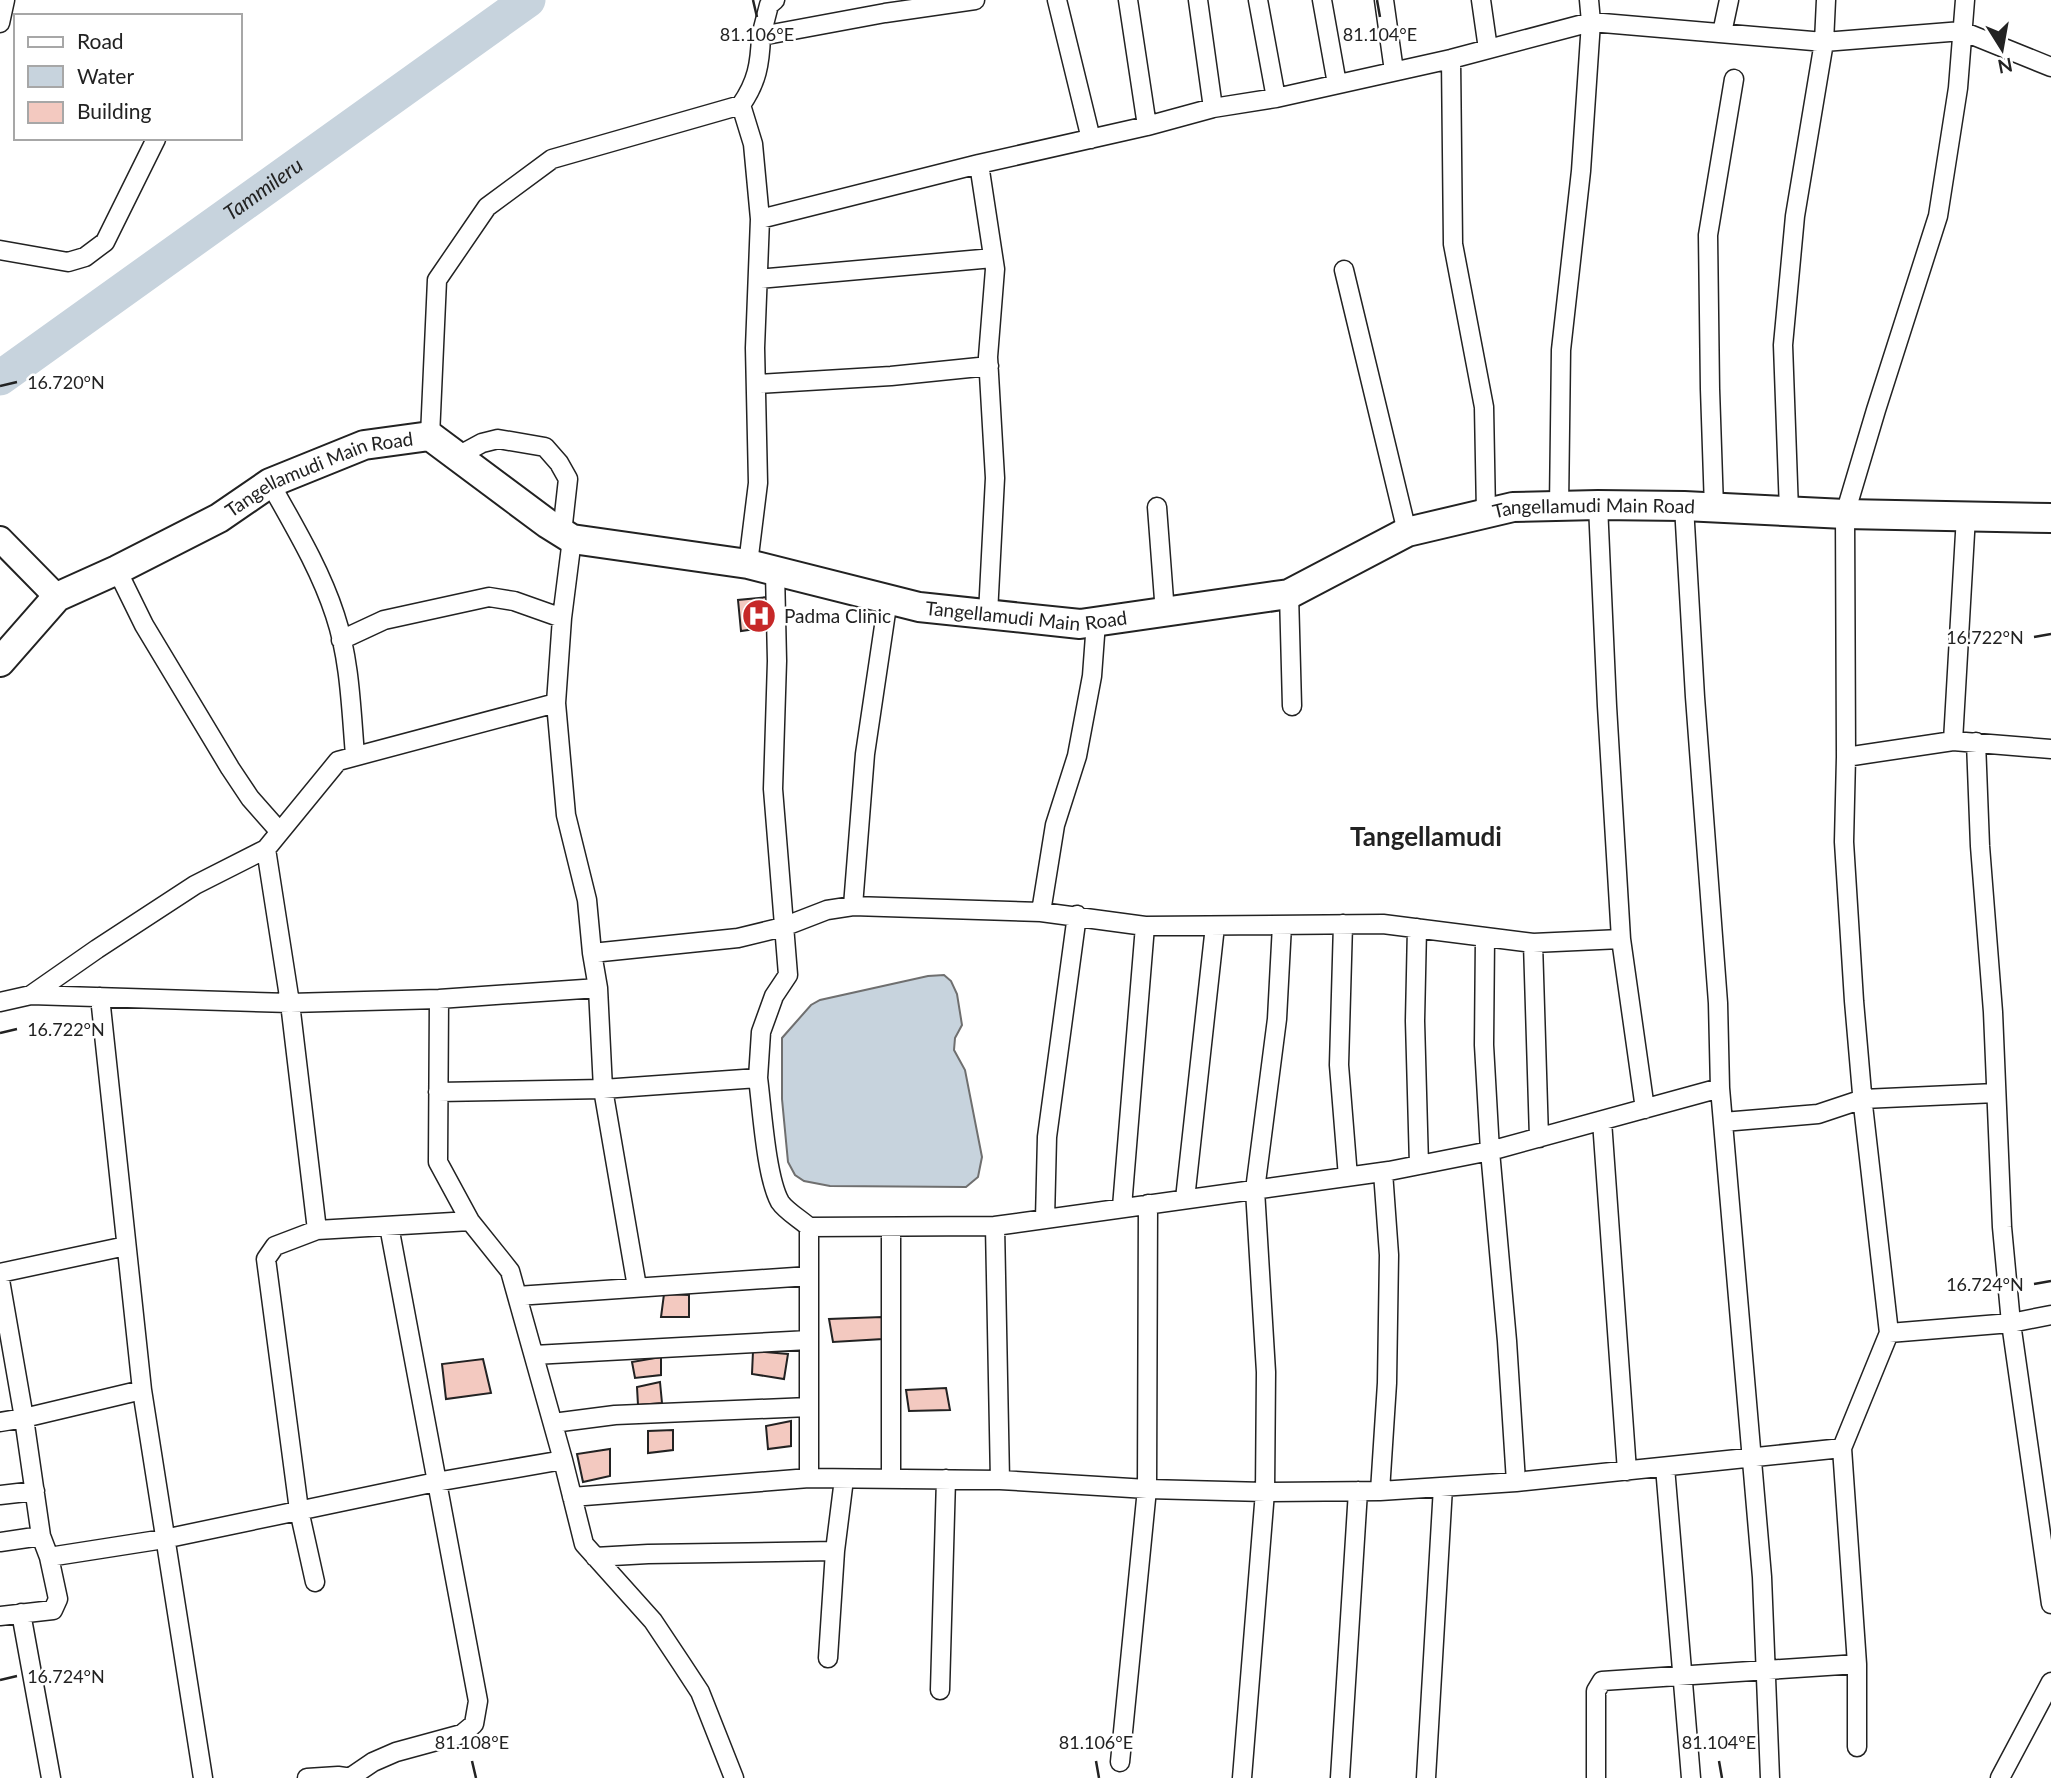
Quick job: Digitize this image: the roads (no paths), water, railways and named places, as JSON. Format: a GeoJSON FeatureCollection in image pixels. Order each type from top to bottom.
{"type":"FeatureCollection","features":[{"type":"Feature","properties":{"kind":"main road","name":"Tangellamudi Main Road"},"geometry":{"type":"LineString","coordinates":[[49,588],[117,569],[219,518],[270,483],[364,445],[430,436],[567,536],[762,568],[919,607],[1080,624],[1289,594],[1407,532],[1513,507],[1684,506],[1845,514],[2051,518]]}},
{"type":"Feature","properties":{"kind":"main road"},"geometry":{"type":"LineString","coordinates":[[0,539],[49,588],[0,662]]}},
{"type":"Feature","properties":{"kind":"street"},"geometry":{"type":"LineString","coordinates":[[0,23],[5,0]]}},
{"type":"Feature","properties":{"kind":"street"},"geometry":{"type":"LineString","coordinates":[[430,436],[437,280],[487,207],[552,159],[741,105],[752,90],[760,62],[761,36],[769,5],[775,0]]}},
{"type":"Feature","properties":{"kind":"street"},"geometry":{"type":"LineString","coordinates":[[761,36],[885,13],[975,0]]}},
{"type":"Feature","properties":{"kind":"street"},"geometry":{"type":"LineString","coordinates":[[1057,0],[1091,139]]}},
{"type":"Feature","properties":{"kind":"street"},"geometry":{"type":"LineString","coordinates":[[1128,0],[1147,126]]}},
{"type":"Feature","properties":{"kind":"street"},"geometry":{"type":"LineString","coordinates":[[1198,0],[1213,108]]}},
{"type":"Feature","properties":{"kind":"street"},"geometry":{"type":"LineString","coordinates":[[1258,0],[1276,98]]}},
{"type":"Feature","properties":{"kind":"street"},"geometry":{"type":"LineString","coordinates":[[1322,0],[1337,84]]}},
{"type":"Feature","properties":{"kind":"street"},"geometry":{"type":"LineString","coordinates":[[1384,0],[1394,71]]}},
{"type":"Feature","properties":{"kind":"street"},"geometry":{"type":"LineString","coordinates":[[1481,0],[1488,49]]}},
{"type":"Feature","properties":{"kind":"street"},"geometry":{"type":"LineString","coordinates":[[1559,507],[1561,350],[1581,171],[1591,22],[1589,0]]}},
{"type":"Feature","properties":{"kind":"street"},"geometry":{"type":"LineString","coordinates":[[1723,33],[1728,0]]}},
{"type":"Feature","properties":{"kind":"street"},"geometry":{"type":"LineString","coordinates":[[1790,511],[1783,345],[1796,216],[1824,42],[1826,0]]}},
{"type":"Feature","properties":{"kind":"street"},"geometry":{"type":"LineString","coordinates":[[1857,1747],[1857,1664],[1842,1448],[1889,1333],[1854,1001],[1844,842],[1845,514],[1938,216],[1958,88],[1965,0]]}},
{"type":"Feature","properties":{"kind":"street"},"geometry":{"type":"LineString","coordinates":[[760,219],[1213,108],[1276,98],[1451,59],[1591,22],[1824,42],[1962,31],[2051,67]]}},
{"type":"Feature","properties":{"kind":"street"},"geometry":{"type":"LineString","coordinates":[[1451,59],[1453,244],[1484,407],[1486,513]]}},
{"type":"Feature","properties":{"kind":"street"},"geometry":{"type":"LineString","coordinates":[[1714,508],[1708,235],[1734,79]]}},
{"type":"Feature","properties":{"kind":"street"},"geometry":{"type":"LineString","coordinates":[[741,105],[753,144],[760,219],[756,384],[758,483],[762,568],[777,660],[773,789],[788,975],[774,996],[761,1032],[758,1078],[770,1166],[781,1203],[809,1227],[995,1226],[1383,1172],[1490,1151],[1720,1088]]}},
{"type":"Feature","properties":{"kind":"street"},"geometry":{"type":"LineString","coordinates":[[0,250],[68,262],[85,257],[105,242],[156,140]]}},
{"type":"Feature","properties":{"kind":"street"},"geometry":{"type":"LineString","coordinates":[[979,164],[995,269],[989,366],[995,478],[988,614]]}},
{"type":"Feature","properties":{"kind":"street"},"geometry":{"type":"LineString","coordinates":[[758,279],[993,258]]}},
{"type":"Feature","properties":{"kind":"street"},"geometry":{"type":"LineString","coordinates":[[1344,270],[1407,532]]}},
{"type":"Feature","properties":{"kind":"street"},"geometry":{"type":"LineString","coordinates":[[756,384],[891,376],[989,366]]}},
{"type":"Feature","properties":{"kind":"street"},"geometry":{"type":"LineString","coordinates":[[458,456],[482,443],[498,439],[545,447],[568,479],[556,703],[566,815],[587,900],[598,988],[603,1089],[637,1287]]}},
{"type":"Feature","properties":{"kind":"street"},"geometry":{"type":"LineString","coordinates":[[270,483],[303,540],[335,615],[349,674],[355,755]]}},
{"type":"Feature","properties":{"kind":"street"},"geometry":{"type":"LineString","coordinates":[[1598,505],[1607,706],[1622,939],[1645,1109]]}},
{"type":"Feature","properties":{"kind":"street"},"geometry":{"type":"LineString","coordinates":[[1684,506],[1718,1003],[1720,1088],[1762,1577],[1770,1778]]}},
{"type":"Feature","properties":{"kind":"street"},"geometry":{"type":"LineString","coordinates":[[1157,507],[1165,612]]}},
{"type":"Feature","properties":{"kind":"street"},"geometry":{"type":"LineString","coordinates":[[1953,741],[1966,516]]}},
{"type":"Feature","properties":{"kind":"street"},"geometry":{"type":"LineString","coordinates":[[117,569],[144,625],[230,768],[280,832]]}},
{"type":"Feature","properties":{"kind":"street"},"geometry":{"type":"LineString","coordinates":[[1289,594],[1292,706]]}},
{"type":"Feature","properties":{"kind":"street"},"geometry":{"type":"LineString","coordinates":[[341,640],[384,621],[489,597],[514,601],[562,618]]}},
{"type":"Feature","properties":{"kind":"street"},"geometry":{"type":"LineString","coordinates":[[853,906],[865,754],[888,599]]}},
{"type":"Feature","properties":{"kind":"street"},"geometry":{"type":"LineString","coordinates":[[1041,912],[1055,825],[1079,743],[1092,676],[1096,622]]}},
{"type":"Feature","properties":{"kind":"street"},"geometry":{"type":"LineString","coordinates":[[31,995],[195,885],[266,849],[338,761],[556,703]]}},
{"type":"Feature","properties":{"kind":"street"},"geometry":{"type":"LineString","coordinates":[[1846,757],[1953,741],[2051,749]]}},
{"type":"Feature","properties":{"kind":"street"},"geometry":{"type":"LineString","coordinates":[[1976,742],[1980,846],[1993,1012],[2002,1227],[2011,1323],[2051,1604]]}},
{"type":"Feature","properties":{"kind":"street"},"geometry":{"type":"LineString","coordinates":[[266,849],[290,1003],[317,1230]]}},
{"type":"Feature","properties":{"kind":"street"},"geometry":{"type":"LineString","coordinates":[[592,953],[738,938],[783,927],[827,909],[853,906],[1041,912],[1145,926],[1383,924],[1533,943],[1622,939]]}},
{"type":"Feature","properties":{"kind":"street"},"geometry":{"type":"LineString","coordinates":[[1045,1219],[1047,1137],[1077,915]]}},
{"type":"Feature","properties":{"kind":"street"},"geometry":{"type":"LineString","coordinates":[[1343,924],[1339,1065],[1348,1177]]}},
{"type":"Feature","properties":{"kind":"street"},"geometry":{"type":"LineString","coordinates":[[1242,1778],[1265,1492],[1266,1372],[1255,1190],[1277,1019],[1282,925]]}},
{"type":"Feature","properties":{"kind":"street"},"geometry":{"type":"LineString","coordinates":[[1122,1207],[1145,926]]}},
{"type":"Feature","properties":{"kind":"street"},"geometry":{"type":"LineString","coordinates":[[1185,1199],[1215,926]]}},
{"type":"Feature","properties":{"kind":"street"},"geometry":{"type":"LineString","coordinates":[[1417,928],[1415,1021],[1419,1165]]}},
{"type":"Feature","properties":{"kind":"street"},"geometry":{"type":"LineString","coordinates":[[1485,937],[1484,1045],[1490,1151],[1516,1482]]}},
{"type":"Feature","properties":{"kind":"street"},"geometry":{"type":"LineString","coordinates":[[1533,943],[1539,1138]]}},
{"type":"Feature","properties":{"kind":"street"},"geometry":{"type":"LineString","coordinates":[[0,1002],[31,995],[290,1003],[439,999],[598,988]]}},
{"type":"Feature","properties":{"kind":"street"},"geometry":{"type":"LineString","coordinates":[[100,997],[142,1390],[204,1778]]}},
{"type":"Feature","properties":{"kind":"street"},"geometry":{"type":"LineString","coordinates":[[439,999],[438,1162],[470,1220],[510,1271],[584,1544],[653,1621],[700,1692],[734,1778]]}},
{"type":"Feature","properties":{"kind":"street"},"geometry":{"type":"LineString","coordinates":[[438,1092],[603,1089],[758,1078]]}},
{"type":"Feature","properties":{"kind":"street"},"geometry":{"type":"LineString","coordinates":[[1723,1122],[1818,1114],[1863,1099],[1996,1093]]}},
{"type":"Feature","properties":{"kind":"street"},"geometry":{"type":"LineString","coordinates":[[1602,1121],[1627,1471]]}},
{"type":"Feature","properties":{"kind":"street"},"geometry":{"type":"LineString","coordinates":[[1380,1491],[1387,1383],[1389,1255],[1383,1172]]}},
{"type":"Feature","properties":{"kind":"street"},"geometry":{"type":"LineString","coordinates":[[1120,1762],[1147,1489],[1148,1204]]}},
{"type":"Feature","properties":{"kind":"street"},"geometry":{"type":"LineString","coordinates":[[315,1582],[299,1510],[266,1259],[275,1246],[317,1230],[470,1220]]}},
{"type":"Feature","properties":{"kind":"street"},"geometry":{"type":"LineString","coordinates":[[307,1778],[352,1778],[373,1762],[396,1752],[462,1734],[474,1724],[478,1701],[389,1226]]}},
{"type":"Feature","properties":{"kind":"street"},"geometry":{"type":"LineString","coordinates":[[995,1226],[1000,1480]]}},
{"type":"Feature","properties":{"kind":"street"},"geometry":{"type":"LineString","coordinates":[[809,1227],[809,1478]]}},
{"type":"Feature","properties":{"kind":"street"},"geometry":{"type":"LineString","coordinates":[[891,1227],[891,1479]]}},
{"type":"Feature","properties":{"kind":"street"},"geometry":{"type":"LineString","coordinates":[[0,1273],[126,1246]]}},
{"type":"Feature","properties":{"kind":"street"},"geometry":{"type":"LineString","coordinates":[[517,1296],[809,1276]]}},
{"type":"Feature","properties":{"kind":"street"},"geometry":{"type":"LineString","coordinates":[[0,1280],[41,1536],[49,1557],[58,1599],[53,1610],[0,1616]]}},
{"type":"Feature","properties":{"kind":"street"},"geometry":{"type":"LineString","coordinates":[[1889,1333],[2011,1323],[2051,1315]]}},
{"type":"Feature","properties":{"kind":"street"},"geometry":{"type":"LineString","coordinates":[[534,1355],[809,1340]]}},
{"type":"Feature","properties":{"kind":"street"},"geometry":{"type":"LineString","coordinates":[[0,1422],[24,1419],[142,1390]]}},
{"type":"Feature","properties":{"kind":"street"},"geometry":{"type":"LineString","coordinates":[[553,1423],[615,1415],[809,1407]]}},
{"type":"Feature","properties":{"kind":"street"},"geometry":{"type":"LineString","coordinates":[[572,1497],[809,1478],[1000,1480],[1147,1489],[1358,1492],[1516,1482],[1842,1448]]}},
{"type":"Feature","properties":{"kind":"street"},"geometry":{"type":"LineString","coordinates":[[49,1557],[164,1539],[436,1482],[563,1460]]}},
{"type":"Feature","properties":{"kind":"street"},"geometry":{"type":"LineString","coordinates":[[1665,1467],[1691,1778]]}},
{"type":"Feature","properties":{"kind":"street"},"geometry":{"type":"LineString","coordinates":[[828,1658],[835,1551],[844,1479]]}},
{"type":"Feature","properties":{"kind":"street"},"geometry":{"type":"LineString","coordinates":[[940,1689],[946,1479]]}},
{"type":"Feature","properties":{"kind":"street"},"geometry":{"type":"LineString","coordinates":[[1426,1778],[1443,1487]]}},
{"type":"Feature","properties":{"kind":"street"},"geometry":{"type":"LineString","coordinates":[[0,1495],[35,1490]]}},
{"type":"Feature","properties":{"kind":"street"},"geometry":{"type":"LineString","coordinates":[[1340,1778],[1358,1492]]}},
{"type":"Feature","properties":{"kind":"street"},"geometry":{"type":"LineString","coordinates":[[0,1542],[41,1536]]}},
{"type":"Feature","properties":{"kind":"street"},"geometry":{"type":"LineString","coordinates":[[595,1557],[835,1551]]}},
{"type":"Feature","properties":{"kind":"street"},"geometry":{"type":"LineString","coordinates":[[21,1613],[51,1778]]}},
{"type":"Feature","properties":{"kind":"street"},"geometry":{"type":"LineString","coordinates":[[1596,1778],[1597,1687],[1602,1681],[1857,1664]]}},
{"type":"Feature","properties":{"kind":"street"},"geometry":{"type":"LineString","coordinates":[[2000,1778],[2051,1682]]}},
{"type":"Feature","properties":{"kind":"water"},"geometry":{"type":"Polygon","coordinates":[[[944,975],[951,981],[957,994],[962,1025],[955,1038],[954,1050],[965,1070],[982,1157],[978,1177],[966,1187],[830,1186],[804,1181],[795,1175],[788,1162],[782,1099],[782,1038],[811,1005],[820,1000],[928,976],[944,975]]]}},
{"type":"Feature","properties":{"kind":"waterway","name":"Tammileru"},"geometry":{"type":"LineString","coordinates":[[0,378],[528,0]]}},
{"type":"Feature","properties":{"kind":"place","name":"Padma Clinic"},"geometry":{"type":"Point","coordinates":[759,616]}},
{"type":"Feature","properties":{"kind":"district","name":"Tangellamudi"},"geometry":{"type":"Point","coordinates":[1426,837]}}]}
